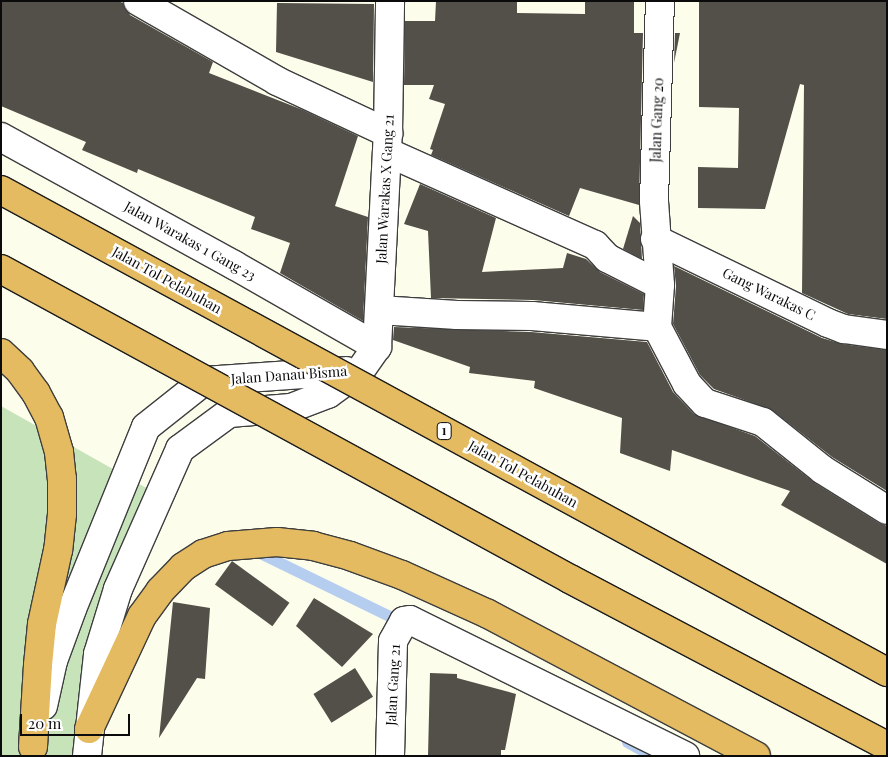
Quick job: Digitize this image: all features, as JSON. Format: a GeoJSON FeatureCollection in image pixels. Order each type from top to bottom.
{"type":"FeatureCollection","features":[{"type":"Feature","properties":{"kind":"highway","name":"Jalan Tol Pelabuhan"},"geometry":{"type":"LineString","coordinates":[[1,190],[887,672]]}},
{"type":"Feature","properties":{"kind":"highway"},"geometry":{"type":"LineString","coordinates":[[1,269],[570,579],[887,746]]}},
{"type":"Feature","properties":{"kind":"highway"},"geometry":{"type":"LineString","coordinates":[[1,353],[26,378],[48,417],[59,452],[62,479],[62,514],[58,550],[42,624],[33,751]]}},
{"type":"Feature","properties":{"kind":"highway"},"geometry":{"type":"LineString","coordinates":[[89,729],[142,616],[160,591],[183,566],[203,554],[228,546],[276,542],[313,546],[350,556],[402,574],[488,614],[756,756]]}},
{"type":"Feature","properties":{"kind":"street"},"geometry":{"type":"LineString","coordinates":[[138,1],[388,142],[595,245],[607,258],[660,285]]}},
{"type":"Feature","properties":{"kind":"street","name":"Jalan Warakas X Gang 21"},"geometry":{"type":"LineString","coordinates":[[377,347],[388,142],[390,1]]}},
{"type":"Feature","properties":{"kind":"street","name":"Jalan Gang 20"},"geometry":{"type":"LineString","coordinates":[[657,327],[660,285],[655,239],[657,223],[654,201],[660,1]]}},
{"type":"Feature","properties":{"kind":"street","name":"Jalan Warakas 1 Gang 23"},"geometry":{"type":"LineString","coordinates":[[1,137],[234,265],[377,347]]}},
{"type":"Feature","properties":{"kind":"street","name":"Gang Warakas C"},"geometry":{"type":"LineString","coordinates":[[655,239],[828,323],[844,328],[887,335]]}},
{"type":"Feature","properties":{"kind":"street"},"geometry":{"type":"LineString","coordinates":[[379,310],[456,315],[532,316],[657,327],[687,384],[705,403],[763,422],[823,470],[887,510]]}},
{"type":"Feature","properties":{"kind":"street"},"geometry":{"type":"LineString","coordinates":[[360,370],[377,347]]}},
{"type":"Feature","properties":{"kind":"street","name":"Jalan Danau Bisma"},"geometry":{"type":"LineString","coordinates":[[87,756],[98,654],[118,589],[180,448],[229,413],[291,408],[328,394],[360,370]]}},
{"type":"Feature","properties":{"kind":"street","name":"Jalan Danau Bisma"},"geometry":{"type":"LineString","coordinates":[[33,751],[53,661],[146,427],[204,380],[360,370]]}},
{"type":"Feature","properties":{"kind":"street","name":"Jalan Gang 21"},"geometry":{"type":"LineString","coordinates":[[390,756],[402,627],[671,753]]}},
{"type":"Feature","properties":{"kind":"green space"},"geometry":{"type":"Polygon","coordinates":[[[1,406],[166,499],[125,599],[91,756],[1,756],[1,406]]]}},
{"type":"Feature","properties":{"kind":"building"},"geometry":{"type":"Polygon","coordinates":[[[1,1],[118,1],[123,3],[130,15],[213,62],[209,73],[303,110],[358,136],[335,206],[368,217],[363,321],[280,273],[290,243],[251,229],[255,217],[138,169],[137,173],[82,150],[86,142],[1,106],[1,1]]]}},
{"type":"Feature","properties":{"kind":"building"},"geometry":{"type":"Polygon","coordinates":[[[436,1],[517,1],[517,13],[585,14],[585,1],[634,1],[634,33],[643,33],[639,205],[580,188],[569,216],[431,155],[433,150],[430,149],[445,104],[429,99],[434,85],[404,85],[405,21],[435,21],[436,1]]]}},
{"type":"Feature","properties":{"kind":"building"},"geometry":{"type":"Polygon","coordinates":[[[699,1],[887,1],[887,319],[848,314],[802,293],[804,85],[800,84],[765,209],[698,208],[698,167],[738,168],[739,108],[699,107],[699,1]]]}},
{"type":"Feature","properties":{"kind":"building"},"geometry":{"type":"Polygon","coordinates":[[[277,3],[374,4],[373,82],[276,52],[277,3]]]}},
{"type":"Feature","properties":{"kind":"building"},"geometry":{"type":"Polygon","coordinates":[[[675,33],[680,33],[674,63],[675,33]]]}},
{"type":"Feature","properties":{"kind":"building"},"geometry":{"type":"Polygon","coordinates":[[[420,184],[496,218],[482,272],[563,268],[567,253],[586,259],[600,272],[644,294],[643,310],[533,300],[431,298],[428,231],[404,224],[420,184]]]}},
{"type":"Feature","properties":{"kind":"building"},"geometry":{"type":"Polygon","coordinates":[[[633,216],[640,223],[642,259],[623,249],[633,216]]]}},
{"type":"Feature","properties":{"kind":"building"},"geometry":{"type":"Polygon","coordinates":[[[674,266],[822,338],[842,344],[887,350],[887,491],[832,457],[772,410],[714,389],[700,375],[673,324],[676,286],[674,266]]]}},
{"type":"Feature","properties":{"kind":"building"},"geometry":{"type":"Polygon","coordinates":[[[394,327],[531,332],[647,342],[673,392],[694,414],[755,436],[815,483],[879,523],[887,526],[887,564],[781,505],[790,491],[672,450],[670,471],[620,453],[622,418],[534,388],[535,381],[469,373],[470,367],[393,340],[394,327]]]}},
{"type":"Feature","properties":{"kind":"building"},"geometry":{"type":"Polygon","coordinates":[[[232,561],[289,603],[272,626],[215,584],[232,561]]]}},
{"type":"Feature","properties":{"kind":"building"},"geometry":{"type":"Polygon","coordinates":[[[314,598],[373,634],[342,667],[296,626],[314,598]]]}},
{"type":"Feature","properties":{"kind":"building"},"geometry":{"type":"Polygon","coordinates":[[[173,602],[210,608],[205,679],[197,678],[159,738],[173,602]]]}},
{"type":"Feature","properties":{"kind":"building"},"geometry":{"type":"Polygon","coordinates":[[[355,668],[373,697],[331,723],[313,694],[355,668]]]}},
{"type":"Feature","properties":{"kind":"building"},"geometry":{"type":"Polygon","coordinates":[[[430,673],[457,674],[457,678],[516,694],[505,750],[501,750],[501,756],[428,756],[430,673]]]}},
{"type":"Feature","properties":{"kind":"waterway"},"geometry":{"type":"LineString","coordinates":[[254,550],[404,623]]}},
{"type":"Feature","properties":{"kind":"waterway"},"geometry":{"type":"LineString","coordinates":[[627,742],[652,756]]}}]}
